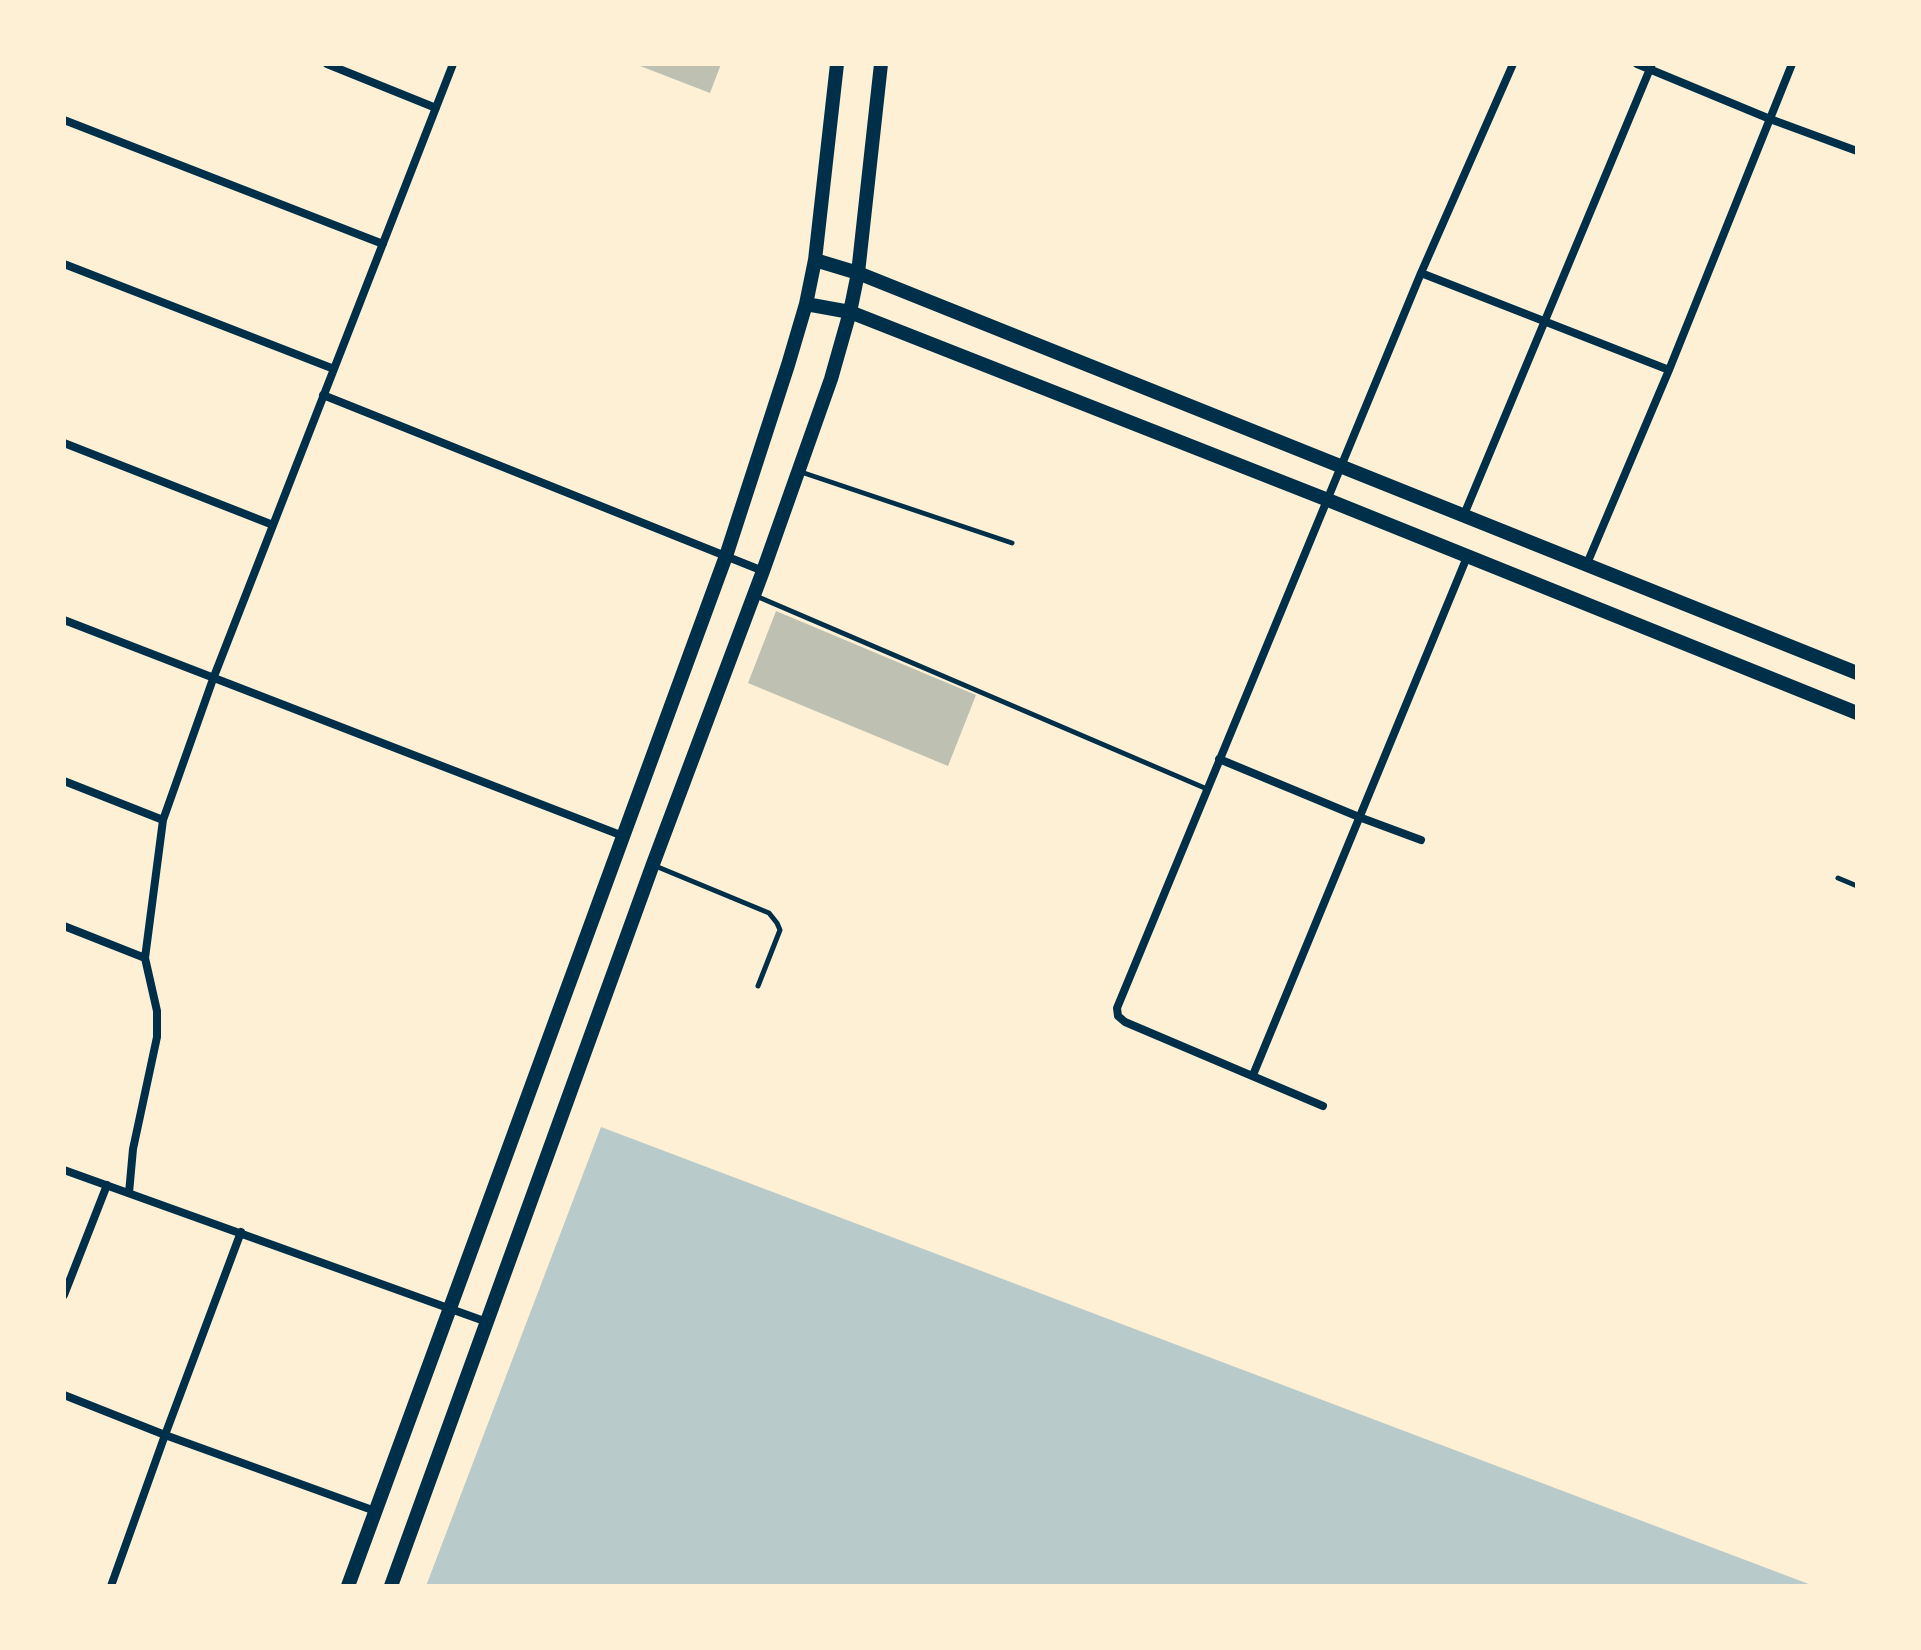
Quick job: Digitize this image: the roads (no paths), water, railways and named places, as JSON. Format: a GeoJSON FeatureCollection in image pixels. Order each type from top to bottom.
{"type":"FeatureCollection","features":[{"type":"Feature","properties":{"kind":"main road"},"geometry":{"type":"LineString","coordinates":[[348,1586],[726,556],[788,365],[815,260],[837,64]]}},
{"type":"Feature","properties":{"kind":"main road"},"geometry":{"type":"LineString","coordinates":[[391,1586],[831,379],[858,273],[881,64]]}},
{"type":"Feature","properties":{"kind":"main road"},"geometry":{"type":"LineString","coordinates":[[815,260],[858,273],[1857,673]]}},
{"type":"Feature","properties":{"kind":"main road"},"geometry":{"type":"LineString","coordinates":[[806,304],[850,312],[1857,713]]}},
{"type":"Feature","properties":{"kind":"street"},"geometry":{"type":"LineString","coordinates":[[327,64],[436,108]]}},
{"type":"Feature","properties":{"kind":"street"},"geometry":{"type":"LineString","coordinates":[[129,1193],[133,1149],[157,1037],[157,1011],[145,958],[163,820],[213,679],[453,64]]}},
{"type":"Feature","properties":{"kind":"street"},"geometry":{"type":"LineString","coordinates":[[1323,1106],[1125,1022],[1118,1016],[1117,1008],[1421,273],[1513,64]]}},
{"type":"Feature","properties":{"kind":"street"},"geometry":{"type":"LineString","coordinates":[[1637,64],[1857,151]]}},
{"type":"Feature","properties":{"kind":"street"},"geometry":{"type":"LineString","coordinates":[[1586,566],[1792,64]]}},
{"type":"Feature","properties":{"kind":"street"},"geometry":{"type":"LineString","coordinates":[[1463,517],[1651,67]]}},
{"type":"Feature","properties":{"kind":"street"},"geometry":{"type":"LineString","coordinates":[[64,120],[383,244]]}},
{"type":"Feature","properties":{"kind":"street"},"geometry":{"type":"LineString","coordinates":[[64,264],[334,369]]}},
{"type":"Feature","properties":{"kind":"street"},"geometry":{"type":"LineString","coordinates":[[1421,273],[1669,370]]}},
{"type":"Feature","properties":{"kind":"street"},"geometry":{"type":"LineString","coordinates":[[323,395],[763,571]]}},
{"type":"Feature","properties":{"kind":"street"},"geometry":{"type":"LineString","coordinates":[[64,443],[273,525]]}},
{"type":"Feature","properties":{"kind":"street"},"geometry":{"type":"LineString","coordinates":[[1253,1075],[1467,557]]}},
{"type":"Feature","properties":{"kind":"street"},"geometry":{"type":"LineString","coordinates":[[64,620],[623,836]]}},
{"type":"Feature","properties":{"kind":"street"},"geometry":{"type":"LineString","coordinates":[[1219,759],[1421,840]]}},
{"type":"Feature","properties":{"kind":"street"},"geometry":{"type":"LineString","coordinates":[[64,781],[163,820]]}},
{"type":"Feature","properties":{"kind":"street"},"geometry":{"type":"LineString","coordinates":[[64,926],[145,958]]}},
{"type":"Feature","properties":{"kind":"street"},"geometry":{"type":"LineString","coordinates":[[64,1170],[487,1322]]}},
{"type":"Feature","properties":{"kind":"street"},"geometry":{"type":"LineString","coordinates":[[64,1295],[107,1185]]}},
{"type":"Feature","properties":{"kind":"street"},"geometry":{"type":"LineString","coordinates":[[111,1586],[241,1232]]}},
{"type":"Feature","properties":{"kind":"street"},"geometry":{"type":"LineString","coordinates":[[64,1395],[375,1511]]}},
{"type":"Feature","properties":{"kind":"lane"},"geometry":{"type":"LineString","coordinates":[[798,471],[1012,543]]}},
{"type":"Feature","properties":{"kind":"lane"},"geometry":{"type":"LineString","coordinates":[[754,595],[1207,789]]}},
{"type":"Feature","properties":{"kind":"lane"},"geometry":{"type":"LineString","coordinates":[[653,864],[769,913],[780,930],[758,986]]}},
{"type":"Feature","properties":{"kind":"lane"},"geometry":{"type":"LineString","coordinates":[[1838,878],[1857,886]]}}]}
